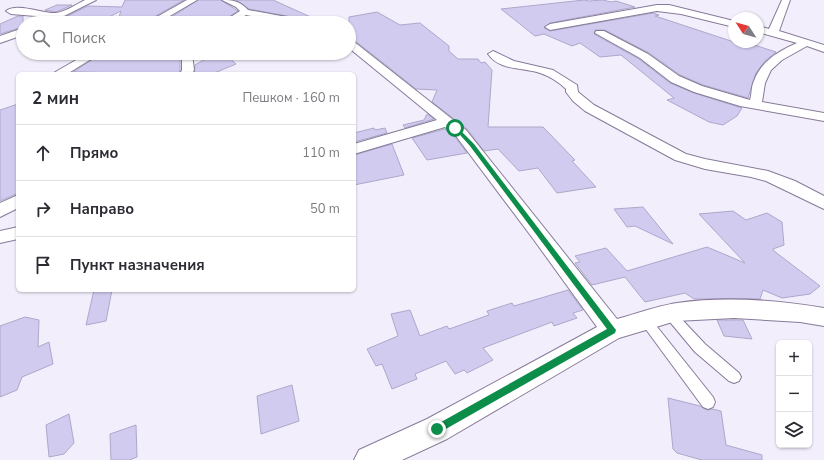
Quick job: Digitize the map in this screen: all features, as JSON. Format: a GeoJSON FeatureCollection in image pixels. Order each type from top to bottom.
{"type":"FeatureCollection","features":[{"type":"Feature","properties":{"kind":"street"},"geometry":{"type":"LineString","coordinates":[[11,11],[39,12],[57,16],[92,0]]}},
{"type":"Feature","properties":{"kind":"street"},"geometry":{"type":"LineString","coordinates":[[164,16],[193,0]]}},
{"type":"Feature","properties":{"kind":"street"},"geometry":{"type":"LineString","coordinates":[[226,0],[239,4],[245,12]]}},
{"type":"Feature","properties":{"kind":"street"},"geometry":{"type":"LineString","coordinates":[[641,0],[662,3],[681,10],[728,22]]}},
{"type":"Feature","properties":{"kind":"street"},"geometry":{"type":"LineString","coordinates":[[773,32],[786,0]]}},
{"type":"Feature","properties":{"kind":"street"},"geometry":{"type":"LineString","coordinates":[[0,15],[32,3]]}},
{"type":"Feature","properties":{"kind":"street"},"geometry":{"type":"LineString","coordinates":[[550,27],[657,8],[681,10]]}},
{"type":"Feature","properties":{"kind":"street"},"geometry":{"type":"LineString","coordinates":[[238,16],[245,12],[266,16]]}},
{"type":"Feature","properties":{"kind":"street"},"geometry":{"type":"LineString","coordinates":[[764,30],[807,42],[824,49]]}},
{"type":"Feature","properties":{"kind":"street"},"geometry":{"type":"LineString","coordinates":[[2,38],[16,33]]}},
{"type":"Feature","properties":{"kind":"street"},"geometry":{"type":"LineString","coordinates":[[600,33],[644,56],[675,79],[717,96],[824,118]]}},
{"type":"Feature","properties":{"kind":"street"},"geometry":{"type":"LineString","coordinates":[[754,104],[758,99],[758,84],[771,63],[782,55],[807,42]]}},
{"type":"Feature","properties":{"kind":"street"},"geometry":{"type":"LineString","coordinates":[[356,49],[461,133],[472,145],[612,330]]}},
{"type":"Feature","properties":{"kind":"street"},"geometry":{"type":"LineString","coordinates":[[493,54],[504,63],[541,70],[556,76],[573,88],[572,92],[581,103],[593,111],[646,136],[673,154],[706,165],[752,172],[786,182],[824,204]]}},
{"type":"Feature","properties":{"kind":"street"},"geometry":{"type":"LineString","coordinates":[[62,72],[83,60]]}},
{"type":"Feature","properties":{"kind":"street"},"geometry":{"type":"LineString","coordinates":[[187,60],[187,72]]}},
{"type":"Feature","properties":{"kind":"street"},"geometry":{"type":"LineString","coordinates":[[356,148],[446,122]]}},
{"type":"Feature","properties":{"kind":"street"},"geometry":{"type":"LineString","coordinates":[[0,211],[16,201]]}},
{"type":"Feature","properties":{"kind":"street"},"geometry":{"type":"LineString","coordinates":[[0,237],[16,233]]}},
{"type":"Feature","properties":{"kind":"street"},"geometry":{"type":"LineString","coordinates":[[368,460],[437,429],[612,330],[657,317],[734,309],[800,313],[824,317]]}},
{"type":"Feature","properties":{"kind":"lane"},"geometry":{"type":"LineString","coordinates":[[657,317],[700,348],[734,377]]}},
{"type":"Feature","properties":{"kind":"lane"},"geometry":{"type":"LineString","coordinates":[[657,317],[708,402]]}},
{"type":"Feature","properties":{"kind":"building"},"geometry":{"type":"Polygon","coordinates":[[[125,0],[184,0],[156,16],[119,16],[121,11],[111,16],[67,16],[88,6],[122,7],[125,0]]]}},
{"type":"Feature","properties":{"kind":"building"},"geometry":{"type":"Polygon","coordinates":[[[198,0],[221,0],[238,11],[230,16],[173,16],[198,0]]]}},
{"type":"Feature","properties":{"kind":"building"},"geometry":{"type":"Polygon","coordinates":[[[236,0],[273,0],[308,16],[287,16],[249,9],[236,0]]]}},
{"type":"Feature","properties":{"kind":"building"},"geometry":{"type":"Polygon","coordinates":[[[584,0],[616,1],[635,7],[550,23],[544,28],[550,31],[653,13],[659,15],[655,16],[728,40],[728,48],[764,48],[776,52],[765,61],[756,73],[748,98],[703,85],[680,75],[649,53],[605,30],[595,30],[594,34],[639,59],[670,83],[694,93],[742,108],[737,116],[723,125],[709,122],[667,100],[674,98],[621,55],[600,57],[580,43],[572,46],[544,34],[535,36],[501,9],[584,0]]]}},
{"type":"Feature","properties":{"kind":"building"},"geometry":{"type":"Polygon","coordinates":[[[57,5],[72,5],[56,12],[45,10],[57,5]]]}},
{"type":"Feature","properties":{"kind":"building"},"geometry":{"type":"Polygon","coordinates":[[[377,12],[400,25],[420,23],[449,46],[449,51],[458,59],[478,59],[481,63],[485,62],[492,70],[488,127],[543,127],[575,160],[572,161],[596,187],[557,193],[538,168],[519,171],[498,149],[484,151],[467,129],[432,102],[437,90],[416,89],[356,42],[356,16],[355,16],[377,12]]]}},
{"type":"Feature","properties":{"kind":"building"},"geometry":{"type":"Polygon","coordinates":[[[16,17],[16,29],[0,34],[0,24],[16,17]]]}},
{"type":"Feature","properties":{"kind":"building"},"geometry":{"type":"Polygon","coordinates":[[[91,60],[180,60],[180,72],[73,72],[91,60]]]}},
{"type":"Feature","properties":{"kind":"building"},"geometry":{"type":"Polygon","coordinates":[[[204,60],[232,60],[236,64],[217,72],[194,72],[195,65],[204,60]]]}},
{"type":"Feature","properties":{"kind":"building"},"geometry":{"type":"Polygon","coordinates":[[[16,105],[16,194],[0,201],[0,110],[16,105]]]}},
{"type":"Feature","properties":{"kind":"building"},"geometry":{"type":"Polygon","coordinates":[[[427,114],[434,119],[405,128],[403,125],[424,120],[427,114]]]}},
{"type":"Feature","properties":{"kind":"building"},"geometry":{"type":"Polygon","coordinates":[[[374,128],[375,130],[385,128],[387,133],[356,141],[356,132],[374,128]]]}},
{"type":"Feature","properties":{"kind":"building"},"geometry":{"type":"Polygon","coordinates":[[[445,129],[455,137],[467,153],[427,160],[412,138],[445,129]]]}},
{"type":"Feature","properties":{"kind":"building"},"geometry":{"type":"Polygon","coordinates":[[[392,144],[404,175],[356,185],[356,154],[392,144]]]}},
{"type":"Feature","properties":{"kind":"building"},"geometry":{"type":"Polygon","coordinates":[[[643,207],[673,244],[635,226],[627,227],[614,209],[643,207]]]}},
{"type":"Feature","properties":{"kind":"building"},"geometry":{"type":"Polygon","coordinates":[[[733,211],[746,220],[767,213],[782,222],[784,245],[773,249],[774,251],[820,286],[810,294],[782,298],[763,290],[760,299],[694,299],[685,293],[645,302],[625,277],[592,285],[575,263],[580,262],[575,256],[606,248],[627,271],[707,247],[745,263],[699,214],[733,211]]]}},
{"type":"Feature","properties":{"kind":"building"},"geometry":{"type":"Polygon","coordinates":[[[568,290],[583,310],[573,313],[577,318],[554,326],[552,322],[483,348],[493,360],[467,373],[464,370],[455,374],[446,361],[415,374],[417,379],[392,389],[382,364],[376,366],[367,349],[398,336],[391,314],[410,310],[420,336],[447,326],[449,329],[489,315],[487,311],[512,303],[514,306],[568,290]]]}},
{"type":"Feature","properties":{"kind":"building"},"geometry":{"type":"Polygon","coordinates":[[[94,292],[112,292],[106,321],[86,325],[94,292]]]}},
{"type":"Feature","properties":{"kind":"building"},"geometry":{"type":"Polygon","coordinates":[[[25,317],[39,320],[38,347],[49,342],[53,364],[22,377],[17,390],[0,397],[0,326],[25,317]]]}},
{"type":"Feature","properties":{"kind":"building"},"geometry":{"type":"Polygon","coordinates":[[[717,320],[743,320],[752,339],[724,336],[717,320]]]}},
{"type":"Feature","properties":{"kind":"building"},"geometry":{"type":"Polygon","coordinates":[[[292,385],[299,421],[261,434],[257,396],[292,385]]]}},
{"type":"Feature","properties":{"kind":"building"},"geometry":{"type":"Polygon","coordinates":[[[668,398],[700,406],[707,410],[712,409],[721,411],[726,445],[762,455],[762,460],[702,460],[677,453],[673,449],[668,398]]]}},
{"type":"Feature","properties":{"kind":"building"},"geometry":{"type":"Polygon","coordinates":[[[69,414],[74,443],[64,454],[49,457],[46,425],[69,414]]]}},
{"type":"Feature","properties":{"kind":"building"},"geometry":{"type":"Polygon","coordinates":[[[136,425],[137,457],[129,460],[111,460],[110,434],[136,425]]]}},
{"type":"Feature","properties":{"kind":"route"},"geometry":{"type":"LineString","coordinates":[[437,429],[612,330],[472,145],[455,128]]}}]}
